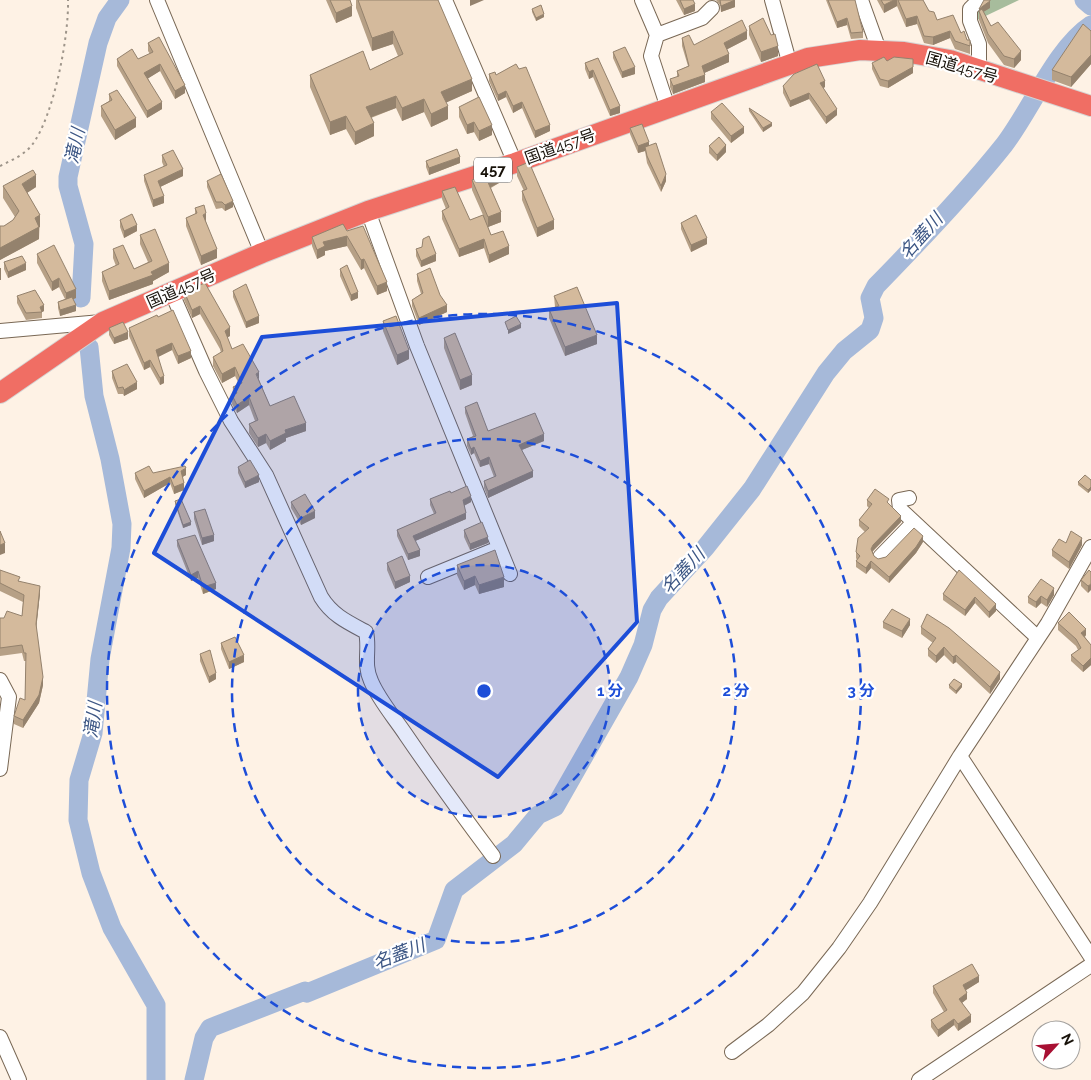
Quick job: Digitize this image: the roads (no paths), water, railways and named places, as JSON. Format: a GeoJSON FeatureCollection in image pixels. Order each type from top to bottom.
{"type":"FeatureCollection","features":[{"type":"Feature","properties":{"kind":"highway","name":"国道457号"},"geometry":{"type":"LineString","coordinates":[[0,392],[103,322],[262,253],[368,211],[514,163],[808,58],[860,50],[879,50],[950,60],[1091,106]]}},
{"type":"Feature","properties":{"kind":"street"},"geometry":{"type":"LineString","coordinates":[[157,0],[262,253]]}},
{"type":"Feature","properties":{"kind":"street"},"geometry":{"type":"LineString","coordinates":[[445,0],[514,163]]}},
{"type":"Feature","properties":{"kind":"street"},"geometry":{"type":"LineString","coordinates":[[642,0],[657,35],[651,56],[668,108]]}},
{"type":"Feature","properties":{"kind":"street"},"geometry":{"type":"LineString","coordinates":[[772,0],[790,65]]}},
{"type":"Feature","properties":{"kind":"street"},"geometry":{"type":"LineString","coordinates":[[862,0],[879,50]]}},
{"type":"Feature","properties":{"kind":"street"},"geometry":{"type":"LineString","coordinates":[[979,0],[970,9],[970,21],[979,44],[979,70]]}},
{"type":"Feature","properties":{"kind":"street"},"geometry":{"type":"LineString","coordinates":[[657,35],[702,18],[712,8]]}},
{"type":"Feature","properties":{"kind":"street"},"geometry":{"type":"LineString","coordinates":[[368,211],[417,346],[510,574]]}},
{"type":"Feature","properties":{"kind":"street"},"geometry":{"type":"LineString","coordinates":[[171,291],[206,371],[231,421],[266,475],[329,610],[341,619],[366,632],[368,642],[365,663],[370,680],[380,698],[447,796],[493,856]]}},
{"type":"Feature","properties":{"kind":"street"},"geometry":{"type":"LineString","coordinates":[[0,331],[103,322]]}},
{"type":"Feature","properties":{"kind":"street"},"geometry":{"type":"LineString","coordinates":[[908,498],[899,500],[900,509],[1038,638]]}},
{"type":"Feature","properties":{"kind":"street"},"geometry":{"type":"LineString","coordinates":[[880,557],[914,522]]}},
{"type":"Feature","properties":{"kind":"street"},"geometry":{"type":"LineString","coordinates":[[732,1052],[803,993],[839,948],[870,903],[960,756],[1038,638],[1091,547]]}},
{"type":"Feature","properties":{"kind":"street"},"geometry":{"type":"LineString","coordinates":[[428,577],[499,548]]}},
{"type":"Feature","properties":{"kind":"street"},"geometry":{"type":"LineString","coordinates":[[0,680],[9,697],[0,769]]}},
{"type":"Feature","properties":{"kind":"street"},"geometry":{"type":"LineString","coordinates":[[960,756],[1091,957]]}},
{"type":"Feature","properties":{"kind":"street"},"geometry":{"type":"LineString","coordinates":[[920,1080],[1091,964]]}},
{"type":"Feature","properties":{"kind":"street"},"geometry":{"type":"LineString","coordinates":[[0,1037],[19,1080]]}},
{"type":"Feature","properties":{"kind":"waterway","name":"滝川"},"geometry":{"type":"LineString","coordinates":[[81,298],[84,244],[68,186],[68,177],[98,43],[107,18],[120,0]]}},
{"type":"Feature","properties":{"kind":"waterway","name":"名蓋川"},"geometry":{"type":"LineString","coordinates":[[1084,0],[1091,6]]}},
{"type":"Feature","properties":{"kind":"waterway","name":"名蓋川"},"geometry":{"type":"LineString","coordinates":[[194,1080],[204,1038],[210,1028],[305,991],[307,993],[436,940],[454,890],[514,844],[538,815],[555,807],[629,677],[643,645],[652,610],[659,598],[705,548],[752,489],[826,373],[844,351],[870,330],[874,318],[870,298],[876,286],[942,217],[1004,145],[1055,64],[1078,35],[1091,25]]}},
{"type":"Feature","properties":{"kind":"waterway","name":"滝川"},"geometry":{"type":"LineString","coordinates":[[89,347],[94,396],[110,459],[122,524],[121,548],[100,659],[93,733],[79,780],[78,820],[91,873],[112,928],[156,1005],[156,1080]]}}]}
